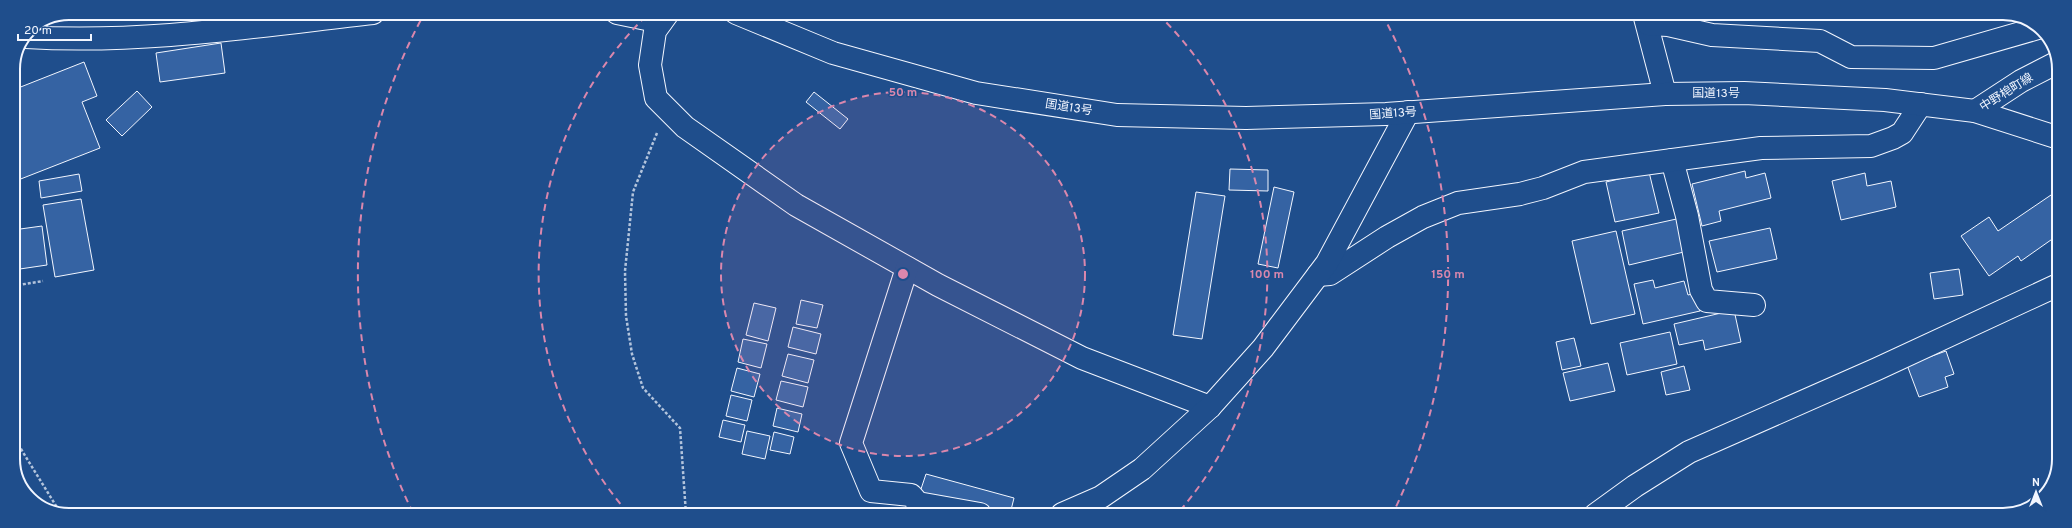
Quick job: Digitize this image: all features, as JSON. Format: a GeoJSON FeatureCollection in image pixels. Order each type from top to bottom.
{"type":"FeatureCollection","features":[{"type":"Feature","properties":{"kind":"main road"},"geometry":{"type":"LineString","coordinates":[[32,37],[119,40],[208,33],[315,20]]}},
{"type":"Feature","properties":{"kind":"main road"},"geometry":{"type":"LineString","coordinates":[[663,20],[655,31],[650,65],[656,98],[685,127],[796,204],[907,268],[1082,358],[1210,407]]}},
{"type":"Feature","properties":{"kind":"main road","name":"国道13号"},"geometry":{"type":"LineString","coordinates":[[753,20],[833,53],[976,93],[1109,113],[1246,118],[1408,112],[1664,94],[1744,93],[1885,100],[1975,111],[2052,136]]}},
{"type":"Feature","properties":{"kind":"main road"},"geometry":{"type":"LineString","coordinates":[[1646,20],[1664,94]]}},
{"type":"Feature","properties":{"kind":"main road"},"geometry":{"type":"LineString","coordinates":[[1650,20],[1712,35],[1820,42],[1851,57],[1934,58],[2032,30]]}},
{"type":"Feature","properties":{"kind":"main road","name":"中野梍町線"},"geometry":{"type":"LineString","coordinates":[[1975,111],[2020,81],[2052,65]]}},
{"type":"Feature","properties":{"kind":"main road"},"geometry":{"type":"LineString","coordinates":[[1318,275],[1330,274],[1387,237],[1417,220],[1458,203],[1520,194],[1543,188],[1584,172],[1761,148],[1871,146],[1902,133],[1921,104]]}},
{"type":"Feature","properties":{"kind":"main road"},"geometry":{"type":"LineString","coordinates":[[1076,508],[1101,497],[1142,469],[1210,407],[1263,348],[1327,264],[1408,112]]}},
{"type":"Feature","properties":{"kind":"main road"},"geometry":{"type":"LineString","coordinates":[[1672,160],[1687,216],[1701,290],[1707,301],[1754,306]]}},
{"type":"Feature","properties":{"kind":"main road"},"geometry":{"type":"LineString","coordinates":[[907,268],[851,444],[872,491],[911,495],[918,503],[946,508]]}},
{"type":"Feature","properties":{"kind":"main road"},"geometry":{"type":"LineString","coordinates":[[1605,508],[1635,486],[1689,452],[1877,369],[2052,288]]}},
{"type":"Feature","properties":{"kind":"path"},"geometry":{"type":"LineString","coordinates":[[668,109],[633,192],[625,271],[626,316],[632,354],[643,388],[680,428],[686,508]]}},
{"type":"Feature","properties":{"kind":"path"},"geometry":{"type":"LineString","coordinates":[[20,285],[43,281]]}},
{"type":"Feature","properties":{"kind":"path"},"geometry":{"type":"LineString","coordinates":[[20,447],[56,506]]}},
{"type":"Feature","properties":{"kind":"building"},"geometry":{"type":"Polygon","coordinates":[[[221,43],[225,73],[160,82],[156,53],[221,43]]]}},
{"type":"Feature","properties":{"kind":"building"},"geometry":{"type":"Polygon","coordinates":[[[84,62],[97,96],[82,102],[100,148],[20,179],[20,87],[84,62]]]}},
{"type":"Feature","properties":{"kind":"building"},"geometry":{"type":"Polygon","coordinates":[[[137,91],[152,107],[122,136],[106,120],[137,91]]]}},
{"type":"Feature","properties":{"kind":"building"},"geometry":{"type":"Polygon","coordinates":[[[814,92],[848,119],[840,129],[806,102],[814,92]]]}},
{"type":"Feature","properties":{"kind":"building"},"geometry":{"type":"Polygon","coordinates":[[[1230,169],[1268,170],[1268,191],[1229,190],[1230,169]]]}},
{"type":"Feature","properties":{"kind":"building"},"geometry":{"type":"Polygon","coordinates":[[[1745,171],[1746,178],[1765,173],[1771,198],[1719,211],[1721,221],[1702,226],[1692,184],[1745,171]]]}},
{"type":"Feature","properties":{"kind":"building"},"geometry":{"type":"Polygon","coordinates":[[[1649,172],[1659,213],[1615,222],[1606,182],[1649,172]]]}},
{"type":"Feature","properties":{"kind":"building"},"geometry":{"type":"Polygon","coordinates":[[[1865,173],[1867,186],[1891,181],[1896,207],[1841,220],[1832,181],[1865,173]]]}},
{"type":"Feature","properties":{"kind":"building"},"geometry":{"type":"Polygon","coordinates":[[[79,174],[82,191],[41,198],[39,181],[79,174]]]}},
{"type":"Feature","properties":{"kind":"building"},"geometry":{"type":"Polygon","coordinates":[[[1274,187],[1294,192],[1278,268],[1258,264],[1274,187]]]}},
{"type":"Feature","properties":{"kind":"building"},"geometry":{"type":"Polygon","coordinates":[[[1196,192],[1225,196],[1202,339],[1173,335],[1196,192]]]}},
{"type":"Feature","properties":{"kind":"building"},"geometry":{"type":"Polygon","coordinates":[[[2051,195],[2052,196],[2052,239],[2021,261],[2018,256],[1989,276],[1961,236],[1989,217],[1998,231],[2051,195]]]}},
{"type":"Feature","properties":{"kind":"building"},"geometry":{"type":"Polygon","coordinates":[[[81,199],[94,270],[55,277],[43,205],[81,199]]]}},
{"type":"Feature","properties":{"kind":"building"},"geometry":{"type":"Polygon","coordinates":[[[1681,218],[1688,251],[1629,265],[1622,231],[1681,218]]]}},
{"type":"Feature","properties":{"kind":"building"},"geometry":{"type":"Polygon","coordinates":[[[42,226],[47,265],[20,269],[20,229],[42,226]]]}},
{"type":"Feature","properties":{"kind":"building"},"geometry":{"type":"Polygon","coordinates":[[[1770,228],[1777,259],[1717,272],[1709,241],[1770,228]]]}},
{"type":"Feature","properties":{"kind":"building"},"geometry":{"type":"Polygon","coordinates":[[[1616,231],[1635,314],[1591,324],[1572,241],[1616,231]]]}},
{"type":"Feature","properties":{"kind":"building"},"geometry":{"type":"Polygon","coordinates":[[[1959,269],[1963,295],[1934,299],[1930,273],[1959,269]]]}},
{"type":"Feature","properties":{"kind":"building"},"geometry":{"type":"Polygon","coordinates":[[[1653,280],[1655,288],[1684,281],[1688,295],[1696,293],[1700,311],[1643,324],[1634,284],[1653,280]]]}},
{"type":"Feature","properties":{"kind":"building"},"geometry":{"type":"Polygon","coordinates":[[[801,300],[823,305],[817,328],[796,324],[801,300]]]}},
{"type":"Feature","properties":{"kind":"building"},"geometry":{"type":"Polygon","coordinates":[[[754,303],[776,308],[768,341],[746,335],[754,303]]]}},
{"type":"Feature","properties":{"kind":"building"},"geometry":{"type":"Polygon","coordinates":[[[1734,310],[1741,342],[1705,350],[1703,340],[1679,345],[1674,324],[1734,310]]]}},
{"type":"Feature","properties":{"kind":"building"},"geometry":{"type":"Polygon","coordinates":[[[793,327],[821,334],[816,354],[788,347],[793,327]]]}},
{"type":"Feature","properties":{"kind":"building"},"geometry":{"type":"Polygon","coordinates":[[[1670,332],[1677,364],[1627,375],[1620,343],[1670,332]]]}},
{"type":"Feature","properties":{"kind":"building"},"geometry":{"type":"Polygon","coordinates":[[[1574,338],[1581,366],[1562,370],[1556,342],[1574,338]]]}},
{"type":"Feature","properties":{"kind":"building"},"geometry":{"type":"Polygon","coordinates":[[[743,339],[767,344],[761,368],[738,362],[743,339]]]}},
{"type":"Feature","properties":{"kind":"building"},"geometry":{"type":"Polygon","coordinates":[[[1946,351],[1954,374],[1945,377],[1948,387],[1919,397],[1907,365],[1946,351]]]}},
{"type":"Feature","properties":{"kind":"building"},"geometry":{"type":"Polygon","coordinates":[[[788,354],[814,360],[808,383],[782,376],[788,354]]]}},
{"type":"Feature","properties":{"kind":"building"},"geometry":{"type":"Polygon","coordinates":[[[1608,363],[1615,391],[1570,401],[1563,373],[1608,363]]]}},
{"type":"Feature","properties":{"kind":"building"},"geometry":{"type":"Polygon","coordinates":[[[1684,366],[1690,390],[1666,395],[1661,372],[1684,366]]]}},
{"type":"Feature","properties":{"kind":"building"},"geometry":{"type":"Polygon","coordinates":[[[737,368],[760,374],[754,397],[731,391],[737,368]]]}},
{"type":"Feature","properties":{"kind":"building"},"geometry":{"type":"Polygon","coordinates":[[[781,381],[808,387],[803,407],[776,400],[781,381]]]}},
{"type":"Feature","properties":{"kind":"building"},"geometry":{"type":"Polygon","coordinates":[[[731,395],[752,400],[747,421],[726,416],[731,395]]]}},
{"type":"Feature","properties":{"kind":"building"},"geometry":{"type":"Polygon","coordinates":[[[777,408],[802,414],[798,432],[773,426],[777,408]]]}},
{"type":"Feature","properties":{"kind":"building"},"geometry":{"type":"Polygon","coordinates":[[[723,420],[745,425],[741,442],[719,437],[723,420]]]}},
{"type":"Feature","properties":{"kind":"building"},"geometry":{"type":"Polygon","coordinates":[[[747,431],[770,436],[765,459],[742,454],[747,431]]]}},
{"type":"Feature","properties":{"kind":"building"},"geometry":{"type":"Polygon","coordinates":[[[774,432],[794,437],[790,454],[770,450],[774,432]]]}},
{"type":"Feature","properties":{"kind":"building"},"geometry":{"type":"Polygon","coordinates":[[[926,474],[1014,498],[1012,508],[980,508],[920,492],[926,474]]]}}]}
